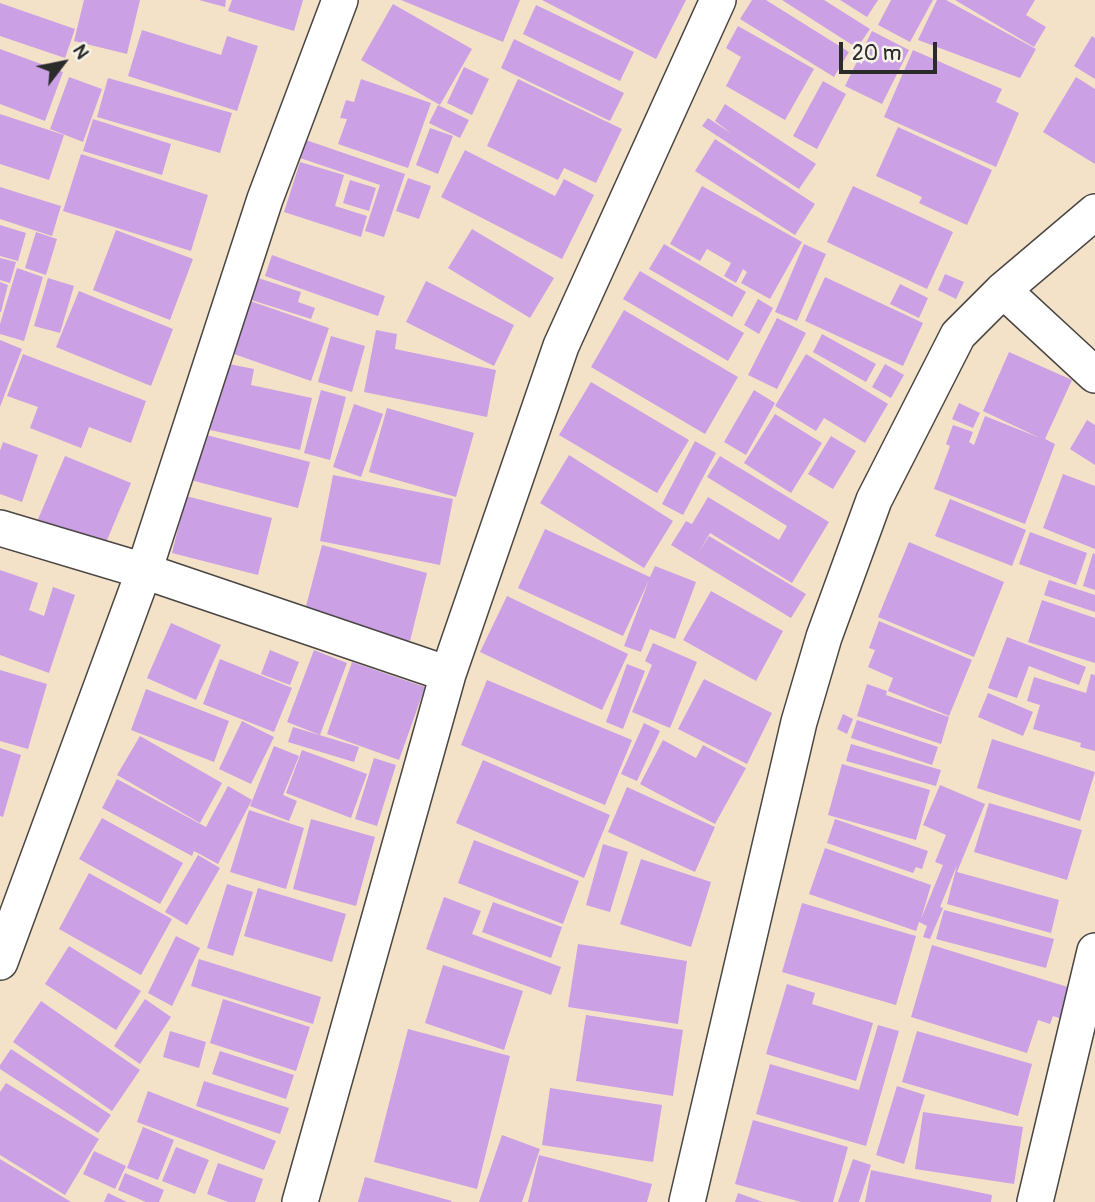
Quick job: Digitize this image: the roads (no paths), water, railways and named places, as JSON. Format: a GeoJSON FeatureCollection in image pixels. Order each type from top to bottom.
{"type":"FeatureCollection","features":[{"type":"Feature","properties":{"kind":"street"},"geometry":{"type":"LineString","coordinates":[[0,962],[144,571],[265,199],[340,0]]}},
{"type":"Feature","properties":{"kind":"street"},"geometry":{"type":"LineString","coordinates":[[300,1202],[448,674],[561,346],[718,0]]}},
{"type":"Feature","properties":{"kind":"street"},"geometry":{"type":"LineString","coordinates":[[687,1202],[799,722],[824,637],[874,500],[958,335],[1003,290],[1095,212]]}},
{"type":"Feature","properties":{"kind":"street"},"geometry":{"type":"LineString","coordinates":[[1003,290],[1095,375]]}},
{"type":"Feature","properties":{"kind":"street"},"geometry":{"type":"LineString","coordinates":[[0,528],[144,571],[448,674]]}},
{"type":"Feature","properties":{"kind":"street"},"geometry":{"type":"LineString","coordinates":[[1035,1202],[1095,951]]}}]}
